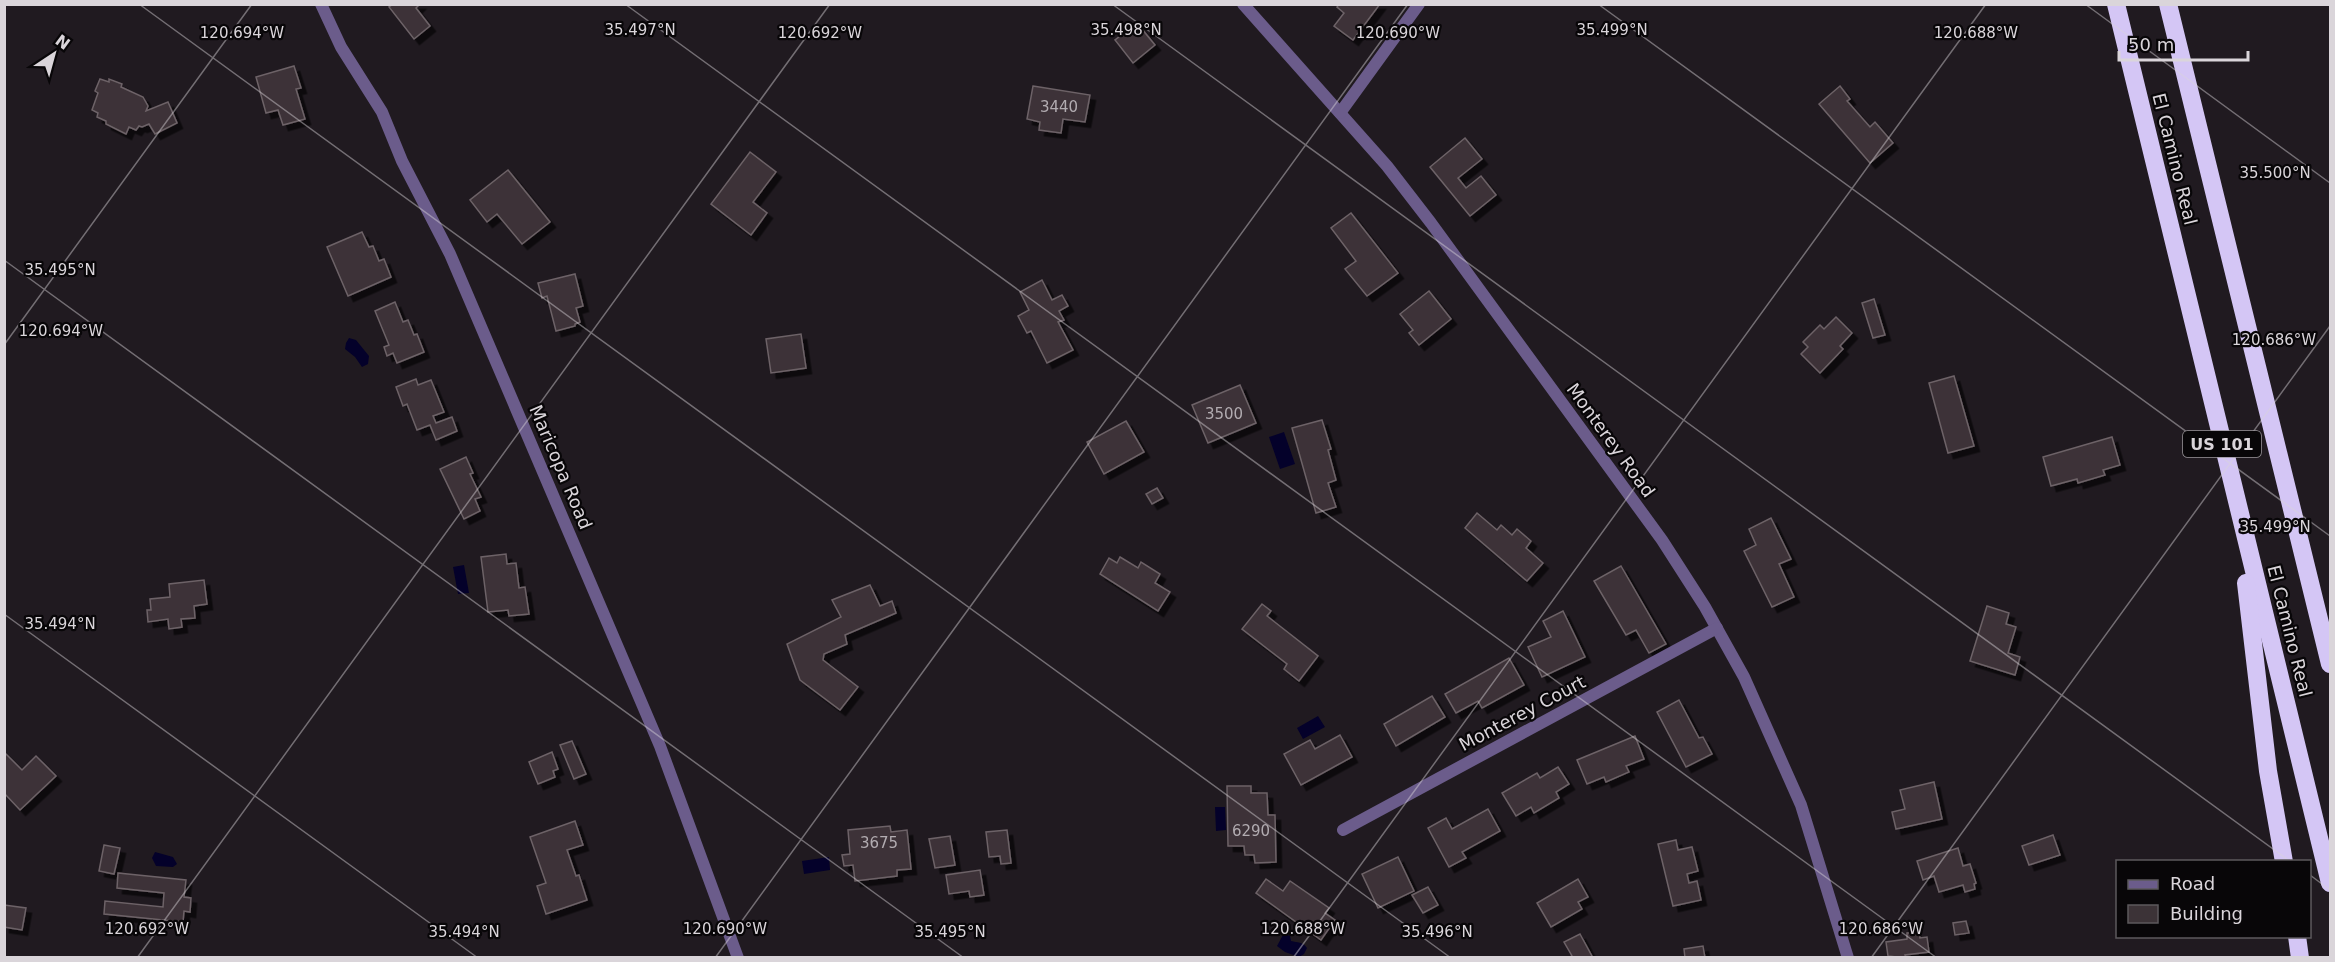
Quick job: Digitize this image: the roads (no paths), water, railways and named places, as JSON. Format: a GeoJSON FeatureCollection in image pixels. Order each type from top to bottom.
{"type":"FeatureCollection","features":[{"type":"Feature","properties":{"kind":"highway","name":"El Camino Real"},"geometry":{"type":"LineString","coordinates":[[2116,4],[2331,883]]}},
{"type":"Feature","properties":{"kind":"highway","name":"El Camino Real"},"geometry":{"type":"LineString","coordinates":[[2168,4],[2331,664]]}},
{"type":"Feature","properties":{"kind":"highway"},"geometry":{"type":"LineString","coordinates":[[2237,506],[2268,771],[2284,860]]}},
{"type":"Feature","properties":{"kind":"highway"},"geometry":{"type":"LineString","coordinates":[[2316,606],[2331,644]]}},
{"type":"Feature","properties":{"kind":"highway"},"geometry":{"type":"LineString","coordinates":[[2297,938],[2300,957]]}},
{"type":"Feature","properties":{"kind":"street","name":"Maricopa Road"},"geometry":{"type":"LineString","coordinates":[[321,4],[341,46],[382,112],[402,161],[450,254],[660,746],[738,957]]}},
{"type":"Feature","properties":{"kind":"street","name":"Monterey Road"},"geometry":{"type":"LineString","coordinates":[[1243,4],[1387,166],[1662,540],[1717,628],[1744,677],[1801,805],[1848,957]]}},
{"type":"Feature","properties":{"kind":"street"},"geometry":{"type":"LineString","coordinates":[[1340,113],[1419,4]]}},
{"type":"Feature","properties":{"kind":"street","name":"Monterey Court"},"geometry":{"type":"LineString","coordinates":[[1343,830],[1717,628]]}}]}
